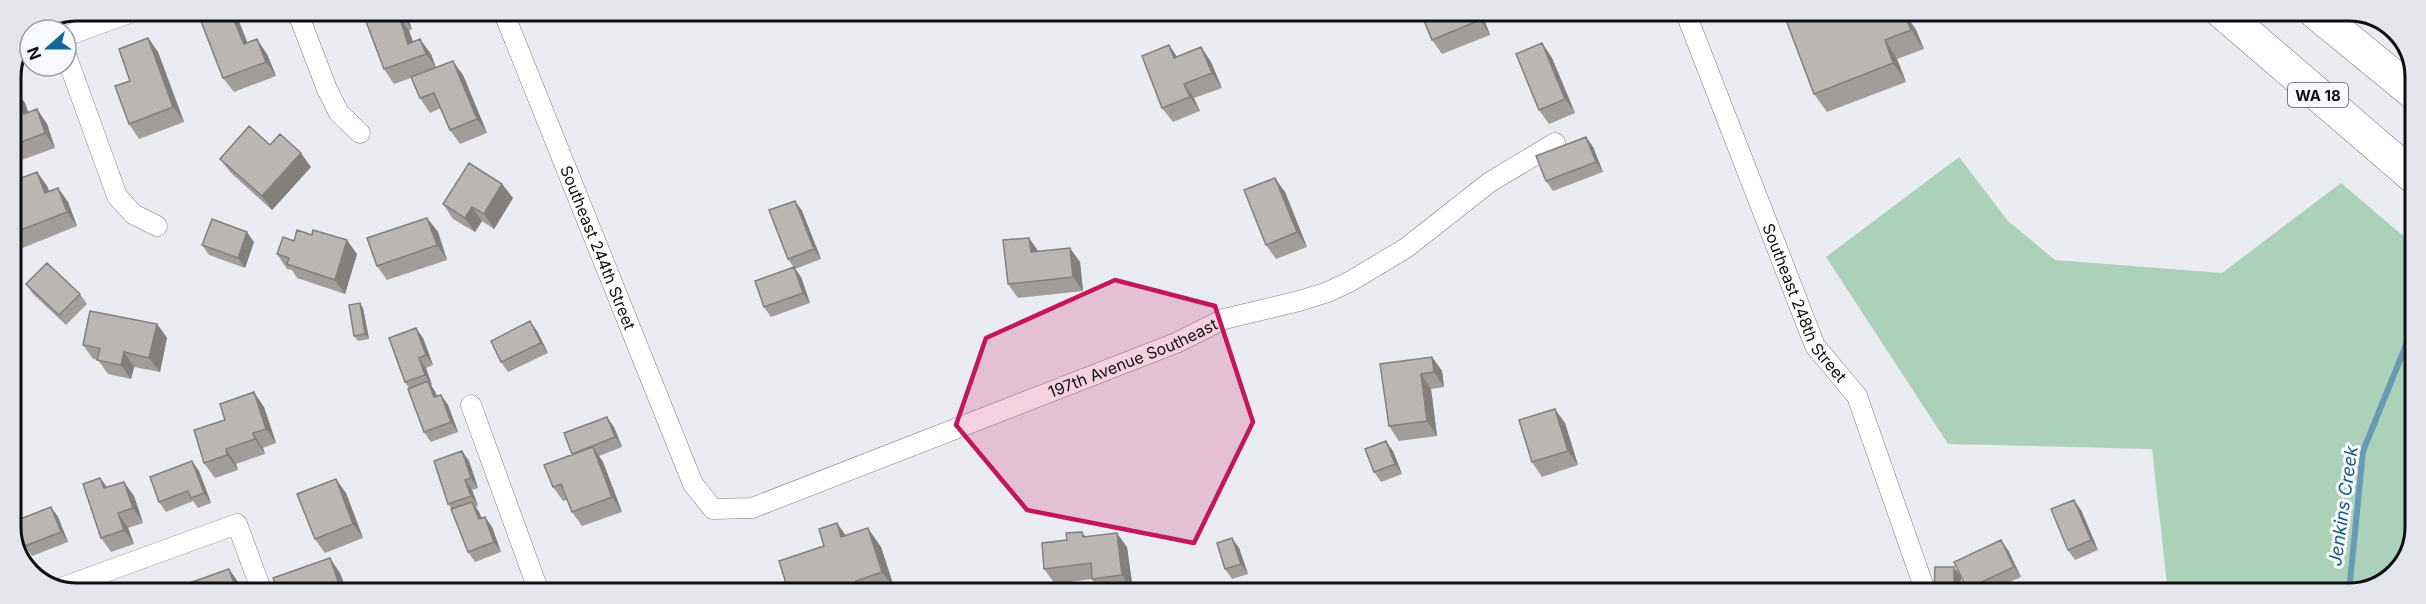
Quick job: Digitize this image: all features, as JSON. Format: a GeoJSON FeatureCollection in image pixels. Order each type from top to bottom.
{"type":"FeatureCollection","features":[{"type":"Feature","properties":{"kind":"highway","name":"WA 18"},"geometry":{"type":"LineString","coordinates":[[2232,21],[2405,169]]}},
{"type":"Feature","properties":{"kind":"highway"},"geometry":{"type":"LineString","coordinates":[[2325,21],[2405,86]]}},
{"type":"Feature","properties":{"kind":"street"},"geometry":{"type":"LineString","coordinates":[[78,31],[106,21]]}},
{"type":"Feature","properties":{"kind":"street"},"geometry":{"type":"LineString","coordinates":[[301,21],[339,113],[360,133]]}},
{"type":"Feature","properties":{"kind":"street","name":"Southeast 244th Street"},"geometry":{"type":"LineString","coordinates":[[507,21],[693,484]]}},
{"type":"Feature","properties":{"kind":"street","name":"Southeast 248th Street"},"geometry":{"type":"LineString","coordinates":[[1689,21],[1815,346],[1857,396],[1922,583]]}},
{"type":"Feature","properties":{"kind":"street"},"geometry":{"type":"LineString","coordinates":[[74,78],[117,196],[133,214],[157,226]]}},
{"type":"Feature","properties":{"kind":"street","name":"197th Avenue Southeast"},"geometry":{"type":"LineString","coordinates":[[693,484],[713,509],[752,508],[1176,343],[1224,319],[1328,292],[1406,249],[1490,182],[1555,143]]}},
{"type":"Feature","properties":{"kind":"street"},"geometry":{"type":"LineString","coordinates":[[471,405],[537,583]]}},
{"type":"Feature","properties":{"kind":"street"},"geometry":{"type":"LineString","coordinates":[[75,583],[237,524],[259,583]]}},
{"type":"Feature","properties":{"kind":"highlighted area"},"geometry":{"type":"Polygon","coordinates":[[[1115,280],[1215,306],[1253,422],[1194,543],[1027,510],[956,425],[986,338],[1115,280]]]}},
{"type":"Feature","properties":{"kind":"green space"},"geometry":{"type":"Polygon","coordinates":[[[1959,157],[2008,221],[2055,260],[2222,273],[2341,183],[2405,237],[2405,527],[2401,548],[2386,569],[2360,582],[2167,583],[2152,449],[1948,444],[1826,257],[1959,157]]]}},
{"type":"Feature","properties":{"kind":"building"},"geometry":{"type":"Polygon","coordinates":[[[201,21],[234,21],[244,44],[257,39],[266,62],[223,78],[201,21]]]}},
{"type":"Feature","properties":{"kind":"building"},"geometry":{"type":"Polygon","coordinates":[[[366,21],[401,21],[408,44],[420,39],[426,54],[384,69],[366,21]]]}},
{"type":"Feature","properties":{"kind":"building"},"geometry":{"type":"Polygon","coordinates":[[[1424,21],[1478,21],[1432,40],[1424,21]]]}},
{"type":"Feature","properties":{"kind":"building"},"geometry":{"type":"Polygon","coordinates":[[[1786,21],[1907,21],[1911,30],[1885,40],[1893,63],[1814,94],[1786,21]]]}},
{"type":"Feature","properties":{"kind":"building"},"geometry":{"type":"Polygon","coordinates":[[[148,38],[173,107],[129,124],[115,86],[130,81],[119,49],[148,38]]]}},
{"type":"Feature","properties":{"kind":"building"},"geometry":{"type":"Polygon","coordinates":[[[1542,43],[1565,99],[1539,110],[1516,54],[1542,43]]]}},
{"type":"Feature","properties":{"kind":"building"},"geometry":{"type":"Polygon","coordinates":[[[1169,45],[1174,58],[1201,47],[1212,73],[1184,84],[1190,97],[1162,108],[1142,56],[1169,45]]]}},
{"type":"Feature","properties":{"kind":"building"},"geometry":{"type":"Polygon","coordinates":[[[453,61],[477,119],[450,130],[434,93],[420,98],[411,77],[453,61]]]}},
{"type":"Feature","properties":{"kind":"building"},"geometry":{"type":"Polygon","coordinates":[[[21,105],[24,114],[37,109],[45,133],[21,142],[21,105]]]}},
{"type":"Feature","properties":{"kind":"building"},"geometry":{"type":"Polygon","coordinates":[[[249,126],[270,145],[280,134],[301,153],[262,196],[220,159],[249,126]]]}},
{"type":"Feature","properties":{"kind":"building"},"geometry":{"type":"Polygon","coordinates":[[[1586,137],[1596,162],[1546,181],[1536,156],[1586,137]]]}},
{"type":"Feature","properties":{"kind":"building"},"geometry":{"type":"Polygon","coordinates":[[[469,163],[502,184],[484,214],[472,207],[465,218],[443,204],[469,163]]]}},
{"type":"Feature","properties":{"kind":"building"},"geometry":{"type":"Polygon","coordinates":[[[37,172],[45,193],[58,188],[67,212],[21,230],[21,178],[37,172]]]}},
{"type":"Feature","properties":{"kind":"building"},"geometry":{"type":"Polygon","coordinates":[[[1275,178],[1297,232],[1266,245],[1244,190],[1275,178]]]}},
{"type":"Feature","properties":{"kind":"building"},"geometry":{"type":"Polygon","coordinates":[[[795,201],[814,249],[788,259],[769,210],[795,201]]]}},
{"type":"Feature","properties":{"kind":"building"},"geometry":{"type":"Polygon","coordinates":[[[427,218],[437,245],[377,266],[367,238],[427,218]]]}},
{"type":"Feature","properties":{"kind":"building"},"geometry":{"type":"Polygon","coordinates":[[[212,219],[247,232],[238,258],[202,245],[212,219]]]}},
{"type":"Feature","properties":{"kind":"building"},"geometry":{"type":"Polygon","coordinates":[[[297,230],[312,235],[313,230],[347,240],[335,280],[287,264],[289,258],[277,254],[283,237],[294,241],[297,230]]]}},
{"type":"Feature","properties":{"kind":"building"},"geometry":{"type":"Polygon","coordinates":[[[1029,238],[1031,252],[1070,248],[1073,277],[1008,284],[1003,240],[1029,238]]]}},
{"type":"Feature","properties":{"kind":"building"},"geometry":{"type":"Polygon","coordinates":[[[47,263],[80,294],[59,315],[26,284],[47,263]]]}},
{"type":"Feature","properties":{"kind":"building"},"geometry":{"type":"Polygon","coordinates":[[[794,267],[803,293],[764,307],[755,281],[794,267]]]}},
{"type":"Feature","properties":{"kind":"building"},"geometry":{"type":"Polygon","coordinates":[[[360,303],[365,334],[354,336],[349,305],[360,303]]]}},
{"type":"Feature","properties":{"kind":"building"},"geometry":{"type":"Polygon","coordinates":[[[90,311],[157,324],[149,358],[124,352],[121,365],[97,360],[100,348],[83,345],[90,311]]]}},
{"type":"Feature","properties":{"kind":"building"},"geometry":{"type":"Polygon","coordinates":[[[530,321],[541,343],[501,362],[491,341],[530,321]]]}},
{"type":"Feature","properties":{"kind":"building"},"geometry":{"type":"Polygon","coordinates":[[[416,328],[426,355],[419,358],[425,375],[405,382],[389,338],[416,328]]]}},
{"type":"Feature","properties":{"kind":"building"},"geometry":{"type":"Polygon","coordinates":[[[1432,357],[1434,372],[1421,374],[1427,421],[1389,426],[1380,364],[1432,357]]]}},
{"type":"Feature","properties":{"kind":"building"},"geometry":{"type":"Polygon","coordinates":[[[428,381],[434,397],[441,395],[451,422],[424,432],[408,389],[428,381]]]}},
{"type":"Feature","properties":{"kind":"building"},"geometry":{"type":"Polygon","coordinates":[[[254,392],[266,429],[253,433],[255,439],[226,449],[227,455],[204,463],[194,430],[225,420],[220,404],[254,392]]]}},
{"type":"Feature","properties":{"kind":"building"},"geometry":{"type":"Polygon","coordinates":[[[1555,409],[1568,451],[1532,462],[1519,420],[1555,409]]]}},
{"type":"Feature","properties":{"kind":"building"},"geometry":{"type":"Polygon","coordinates":[[[607,417],[615,437],[572,454],[564,433],[607,417]]]}},
{"type":"Feature","properties":{"kind":"building"},"geometry":{"type":"Polygon","coordinates":[[[1386,441],[1395,464],[1374,472],[1365,449],[1386,441]]]}},
{"type":"Feature","properties":{"kind":"building"},"geometry":{"type":"Polygon","coordinates":[[[593,447],[612,497],[572,512],[561,484],[553,487],[544,465],[593,447]]]}},
{"type":"Feature","properties":{"kind":"building"},"geometry":{"type":"Polygon","coordinates":[[[462,451],[471,478],[465,480],[471,496],[448,504],[434,461],[462,451]]]}},
{"type":"Feature","properties":{"kind":"building"},"geometry":{"type":"Polygon","coordinates":[[[192,461],[204,493],[191,498],[188,491],[159,502],[150,477],[192,461]]]}},
{"type":"Feature","properties":{"kind":"building"},"geometry":{"type":"Polygon","coordinates":[[[100,478],[104,488],[124,482],[133,508],[118,513],[124,530],[101,538],[83,484],[100,478]]]}},
{"type":"Feature","properties":{"kind":"building"},"geometry":{"type":"Polygon","coordinates":[[[336,479],[353,524],[315,539],[297,494],[336,479]]]}},
{"type":"Feature","properties":{"kind":"building"},"geometry":{"type":"Polygon","coordinates":[[[2074,500],[2091,540],[2068,550],[2051,509],[2074,500]]]}},
{"type":"Feature","properties":{"kind":"building"},"geometry":{"type":"Polygon","coordinates":[[[472,502],[479,519],[485,517],[494,542],[468,552],[451,509],[472,502]]]}},
{"type":"Feature","properties":{"kind":"building"},"geometry":{"type":"Polygon","coordinates":[[[51,507],[61,532],[25,546],[22,538],[21,519],[51,507]]]}},
{"type":"Feature","properties":{"kind":"building"},"geometry":{"type":"Polygon","coordinates":[[[837,523],[841,537],[868,528],[882,572],[856,581],[857,583],[786,583],[779,561],[824,546],[819,529],[837,523]]]}},
{"type":"Feature","properties":{"kind":"building"},"geometry":{"type":"Polygon","coordinates":[[[1082,532],[1083,537],[1117,533],[1122,575],[1092,579],[1091,563],[1044,569],[1042,543],[1067,540],[1066,533],[1082,532]]]}},
{"type":"Feature","properties":{"kind":"building"},"geometry":{"type":"Polygon","coordinates":[[[1232,538],[1241,564],[1225,569],[1217,543],[1232,538]]]}},
{"type":"Feature","properties":{"kind":"building"},"geometry":{"type":"Polygon","coordinates":[[[2001,540],[2014,567],[1980,583],[1964,583],[1954,562],[2001,540]]]}},
{"type":"Feature","properties":{"kind":"building"},"geometry":{"type":"Polygon","coordinates":[[[330,558],[339,583],[275,583],[273,578],[330,558]]]}},
{"type":"Feature","properties":{"kind":"building"},"geometry":{"type":"Polygon","coordinates":[[[1935,567],[1954,567],[1954,583],[1934,583],[1935,567]]]}},
{"type":"Feature","properties":{"kind":"building"},"geometry":{"type":"Polygon","coordinates":[[[229,569],[234,583],[189,583],[229,569]]]}},
{"type":"Feature","properties":{"kind":"waterway","name":"Jenkins Creek"},"geometry":{"type":"LineString","coordinates":[[2350,583],[2363,451],[2405,348]]}}]}
